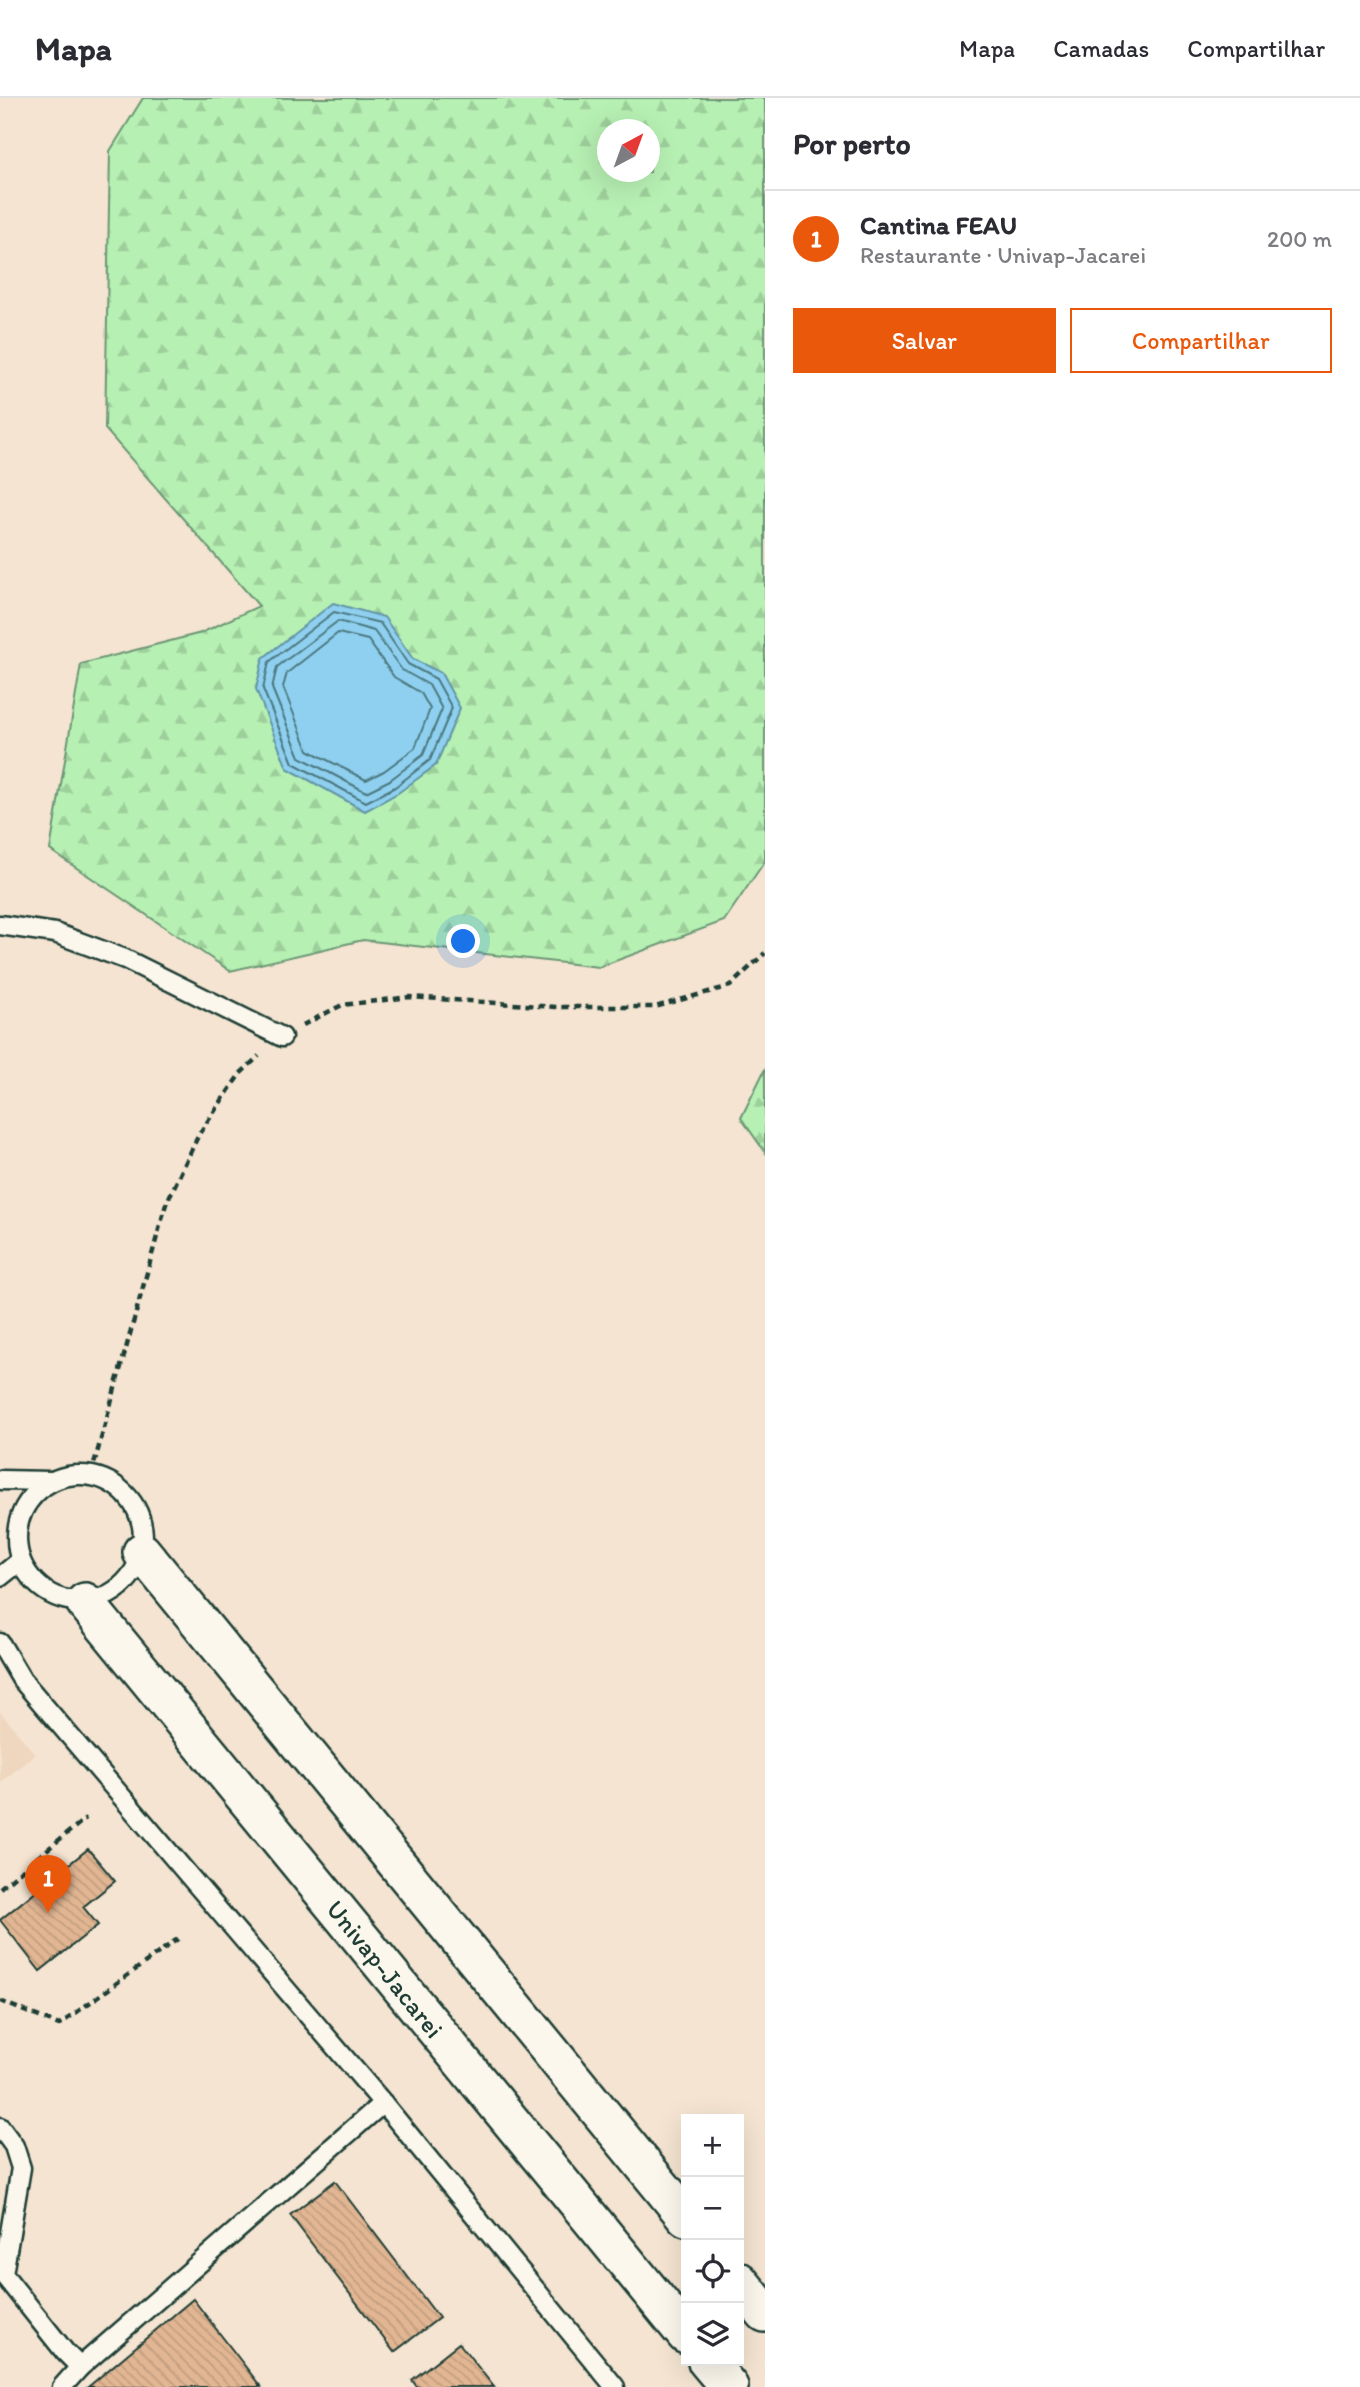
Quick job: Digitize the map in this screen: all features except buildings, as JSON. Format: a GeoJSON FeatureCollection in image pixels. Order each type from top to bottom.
{"type":"FeatureCollection","features":[{"type":"Feature","properties":{"kind":"street"},"geometry":{"type":"LineString","coordinates":[[142,1552],[681,2211]]}},
{"type":"Feature","properties":{"kind":"street","name":"Univap-Jacarei"},"geometry":{"type":"LineString","coordinates":[[85,1602],[681,2329]]}},
{"type":"Feature","properties":{"kind":"street"},"geometry":{"type":"LineString","coordinates":[[744,2287],[765,2313]]}},
{"type":"Feature","properties":{"kind":"street"},"geometry":{"type":"LineString","coordinates":[[711,2366],[729,2387]]}},
{"type":"Feature","properties":{"kind":"lane"},"geometry":{"type":"LineString","coordinates":[[0,925],[55,933],[125,959],[282,1037]]}},
{"type":"Feature","properties":{"kind":"lane"},"geometry":{"type":"LineString","coordinates":[[0,1480],[51,1481],[71,1475],[91,1475],[110,1482],[127,1495],[138,1512],[143,1532],[142,1552],[135,1572],[122,1587],[105,1598],[85,1602],[65,1601],[46,1592],[30,1579],[8,1540],[24,1505],[51,1481]]}},
{"type":"Feature","properties":{"kind":"lane"},"geometry":{"type":"LineString","coordinates":[[0,1577],[20,1561]]}},
{"type":"Feature","properties":{"kind":"lane"},"geometry":{"type":"LineString","coordinates":[[0,1643],[22,1681],[383,2102],[615,2387]]}},
{"type":"Feature","properties":{"kind":"lane"},"geometry":{"type":"LineString","coordinates":[[62,2387],[80,2367],[383,2102]]}},
{"type":"Feature","properties":{"kind":"lane"},"geometry":{"type":"LineString","coordinates":[[0,2127],[14,2146],[21,2168],[3,2274],[80,2367]]}},
{"type":"Feature","properties":{"kind":"path"},"geometry":{"type":"LineString","coordinates":[[91,1475],[166,1204],[199,1133],[240,1074],[282,1037],[342,1004],[410,997],[556,1007],[656,1007],[730,986],[765,953]]}},
{"type":"Feature","properties":{"kind":"path"},"geometry":{"type":"LineString","coordinates":[[0,1888],[86,1818]]}},
{"type":"Feature","properties":{"kind":"path"},"geometry":{"type":"LineString","coordinates":[[0,2001],[58,2025],[178,1938]]}},
{"type":"Feature","properties":{"kind":"shaded area"},"geometry":{"type":"Polygon","coordinates":[[[0,1712],[35,1754],[0,1783],[0,1712]]]}},
{"type":"Feature","properties":{"kind":"green space"},"geometry":{"type":"Polygon","coordinates":[[[143,98],[765,98],[765,861],[724,921],[599,967],[363,940],[230,971],[50,850],[81,664],[201,633],[259,606],[105,429],[110,151],[143,98]]]}},
{"type":"Feature","properties":{"kind":"green space"},"geometry":{"type":"Polygon","coordinates":[[[765,1069],[765,1152],[741,1118],[765,1069]]]}},
{"type":"Feature","properties":{"kind":"water"},"geometry":{"type":"Polygon","coordinates":[[[333,603],[384,617],[413,659],[441,673],[460,708],[436,765],[398,793],[365,811],[287,768],[256,689],[263,658],[333,603]]]}},
{"type":"Feature","properties":{"kind":"place","name":"Cantina FEAU"},"geometry":{"type":"Point","coordinates":[48,1913]}}]}
